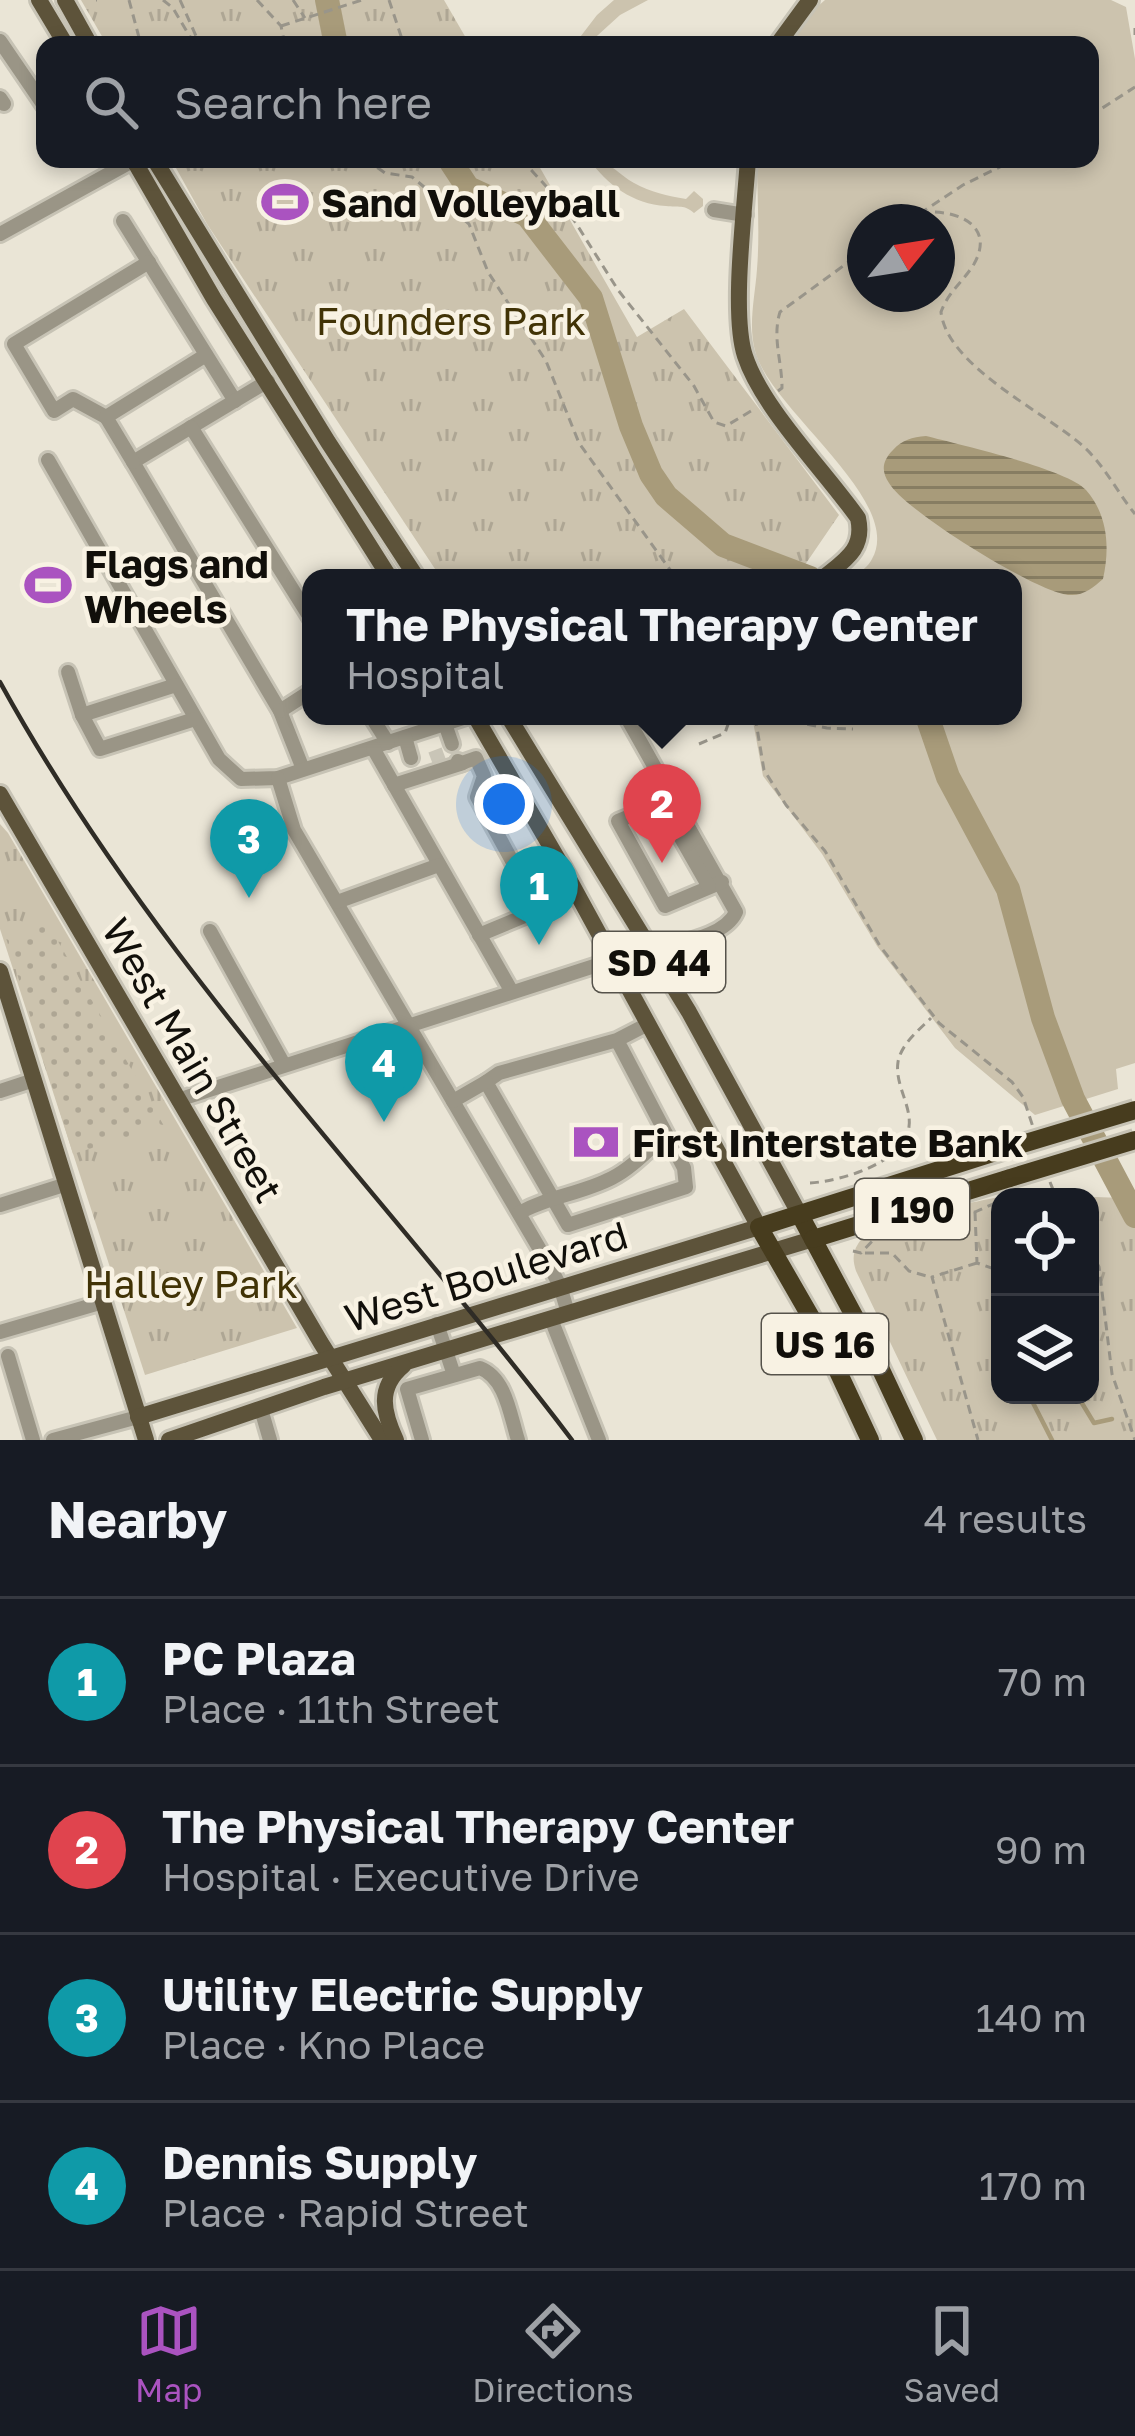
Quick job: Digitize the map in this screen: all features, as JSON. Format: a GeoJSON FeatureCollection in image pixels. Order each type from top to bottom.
{"type":"FeatureCollection","features":[{"type":"Feature","properties":{"kind":"highway","name":"I 190"},"geometry":{"type":"LineString","coordinates":[[800,1215],[1135,1110]]}},
{"type":"Feature","properties":{"kind":"highway","name":"I 190"},"geometry":{"type":"LineString","coordinates":[[1015,1188],[1135,1140]]}},
{"type":"Feature","properties":{"kind":"highway","name":"I 190"},"geometry":{"type":"LineString","coordinates":[[813,1239],[991,1194]]}},
{"type":"Feature","properties":{"kind":"highway","name":"West Boulevard"},"geometry":{"type":"LineString","coordinates":[[759,1227],[800,1215]]}},
{"type":"Feature","properties":{"kind":"highway","name":"SD 44"},"geometry":{"type":"LineString","coordinates":[[800,1215],[813,1239]]}},
{"type":"Feature","properties":{"kind":"highway","name":"SD 44"},"geometry":{"type":"LineString","coordinates":[[759,1227],[772,1251]]}},
{"type":"Feature","properties":{"kind":"highway","name":"US 16"},"geometry":{"type":"LineString","coordinates":[[813,1239],[914,1440]]}},
{"type":"Feature","properties":{"kind":"highway","name":"US 16"},"geometry":{"type":"LineString","coordinates":[[772,1251],[820,1333],[870,1440]]}},
{"type":"Feature","properties":{"kind":"main road"},"geometry":{"type":"LineString","coordinates":[[39,0],[61,36]]}},
{"type":"Feature","properties":{"kind":"main road"},"geometry":{"type":"LineString","coordinates":[[65,0],[85,36]]}},
{"type":"Feature","properties":{"kind":"main road"},"geometry":{"type":"LineString","coordinates":[[784,36],[810,0]]}},
{"type":"Feature","properties":{"kind":"main road"},"geometry":{"type":"LineString","coordinates":[[138,168],[384,569]]}},
{"type":"Feature","properties":{"kind":"main road"},"geometry":{"type":"LineString","coordinates":[[160,168],[411,569]]}},
{"type":"Feature","properties":{"kind":"main road"},"geometry":{"type":"LineString","coordinates":[[748,168],[741,343],[768,399],[858,518],[859,544],[835,569]]}},
{"type":"Feature","properties":{"kind":"main road","name":"SD 44"},"geometry":{"type":"LineString","coordinates":[[478,725],[578,895],[759,1227]]}},
{"type":"Feature","properties":{"kind":"main road","name":"SD 44"},"geometry":{"type":"LineString","coordinates":[[514,725],[652,951],[800,1215]]}},
{"type":"Feature","properties":{"kind":"main road","name":"West Main Street"},"geometry":{"type":"LineString","coordinates":[[0,794],[382,1440]]}},
{"type":"Feature","properties":{"kind":"main road"},"geometry":{"type":"LineString","coordinates":[[0,815],[23,835]]}},
{"type":"Feature","properties":{"kind":"main road"},"geometry":{"type":"LineString","coordinates":[[0,971],[146,1440]]}},
{"type":"Feature","properties":{"kind":"main road","name":"West Boulevard"},"geometry":{"type":"LineString","coordinates":[[138,1417],[759,1227]]}},
{"type":"Feature","properties":{"kind":"main road","name":"West Boulevard"},"geometry":{"type":"LineString","coordinates":[[169,1440],[813,1239]]}},
{"type":"Feature","properties":{"kind":"main road"},"geometry":{"type":"LineString","coordinates":[[396,1440],[384,1396],[390,1378],[405,1364]]}},
{"type":"Feature","properties":{"kind":"street"},"geometry":{"type":"LineString","coordinates":[[0,41],[36,94]]}},
{"type":"Feature","properties":{"kind":"street"},"geometry":{"type":"LineString","coordinates":[[0,234],[119,168]]}},
{"type":"Feature","properties":{"kind":"street"},"geometry":{"type":"LineString","coordinates":[[714,210],[745,214]]}},
{"type":"Feature","properties":{"kind":"street"},"geometry":{"type":"LineString","coordinates":[[123,220],[235,401]]}},
{"type":"Feature","properties":{"kind":"street"},"geometry":{"type":"LineString","coordinates":[[149,262],[14,344],[54,411],[74,399],[106,417],[280,711],[303,769]]}},
{"type":"Feature","properties":{"kind":"street"},"geometry":{"type":"LineString","coordinates":[[106,417],[206,355]]}},
{"type":"Feature","properties":{"kind":"street"},"geometry":{"type":"LineString","coordinates":[[133,462],[268,381]]}},
{"type":"Feature","properties":{"kind":"street"},"geometry":{"type":"LineString","coordinates":[[191,427],[302,605]]}},
{"type":"Feature","properties":{"kind":"street"},"geometry":{"type":"LineString","coordinates":[[48,460],[218,759],[241,779],[278,778],[442,725]]}},
{"type":"Feature","properties":{"kind":"street"},"geometry":{"type":"LineString","coordinates":[[68,672],[100,749],[195,718]]}},
{"type":"Feature","properties":{"kind":"street"},"geometry":{"type":"LineString","coordinates":[[82,715],[176,686]]}},
{"type":"Feature","properties":{"kind":"street"},"geometry":{"type":"LineString","coordinates":[[280,711],[302,697]]}},
{"type":"Feature","properties":{"kind":"street"},"geometry":{"type":"LineString","coordinates":[[374,725],[394,785],[512,992]]}},
{"type":"Feature","properties":{"kind":"street"},"geometry":{"type":"LineString","coordinates":[[445,725],[452,744]]}},
{"type":"Feature","properties":{"kind":"street"},"geometry":{"type":"LineString","coordinates":[[630,725],[667,800],[736,912],[733,921],[652,951]]}},
{"type":"Feature","properties":{"kind":"street"},"geometry":{"type":"LineString","coordinates":[[428,730],[435,750]]}},
{"type":"Feature","properties":{"kind":"street"},"geometry":{"type":"LineString","coordinates":[[405,737],[411,758]]}},
{"type":"Feature","properties":{"kind":"street"},"geometry":{"type":"LineString","coordinates":[[394,785],[476,758],[484,776],[477,797],[538,910]]}},
{"type":"Feature","properties":{"kind":"street"},"geometry":{"type":"LineString","coordinates":[[484,776],[505,765]]}},
{"type":"Feature","properties":{"kind":"street"},"geometry":{"type":"LineString","coordinates":[[278,778],[294,830],[560,1286],[560,1316],[599,1440]]}},
{"type":"Feature","properties":{"kind":"street"},"geometry":{"type":"LineString","coordinates":[[667,800],[618,821],[665,906],[716,885]]}},
{"type":"Feature","properties":{"kind":"street"},"geometry":{"type":"LineString","coordinates":[[337,902],[440,865]]}},
{"type":"Feature","properties":{"kind":"street"},"geometry":{"type":"LineString","coordinates":[[479,934],[578,895]]}},
{"type":"Feature","properties":{"kind":"street"},"geometry":{"type":"LineString","coordinates":[[210,931],[284,1063]]}},
{"type":"Feature","properties":{"kind":"street"},"geometry":{"type":"LineString","coordinates":[[178,1100],[613,960]]}},
{"type":"Feature","properties":{"kind":"street"},"geometry":{"type":"LineString","coordinates":[[453,1101],[499,1073],[617,1040],[648,1024]]}},
{"type":"Feature","properties":{"kind":"street"},"geometry":{"type":"LineString","coordinates":[[486,1082],[568,1225],[686,1187],[684,1168],[617,1040]]}},
{"type":"Feature","properties":{"kind":"street"},"geometry":{"type":"LineString","coordinates":[[0,1090],[34,1080]]}},
{"type":"Feature","properties":{"kind":"street"},"geometry":{"type":"LineString","coordinates":[[519,1214],[552,1196],[615,1177],[666,1135]]}},
{"type":"Feature","properties":{"kind":"street"},"geometry":{"type":"LineString","coordinates":[[0,1205],[67,1184]]}},
{"type":"Feature","properties":{"kind":"street"},"geometry":{"type":"LineString","coordinates":[[0,1332],[103,1302]]}},
{"type":"Feature","properties":{"kind":"street"},"geometry":{"type":"LineString","coordinates":[[437,1324],[454,1375]]}},
{"type":"Feature","properties":{"kind":"street"},"geometry":{"type":"LineString","coordinates":[[8,1356],[33,1440]]}},
{"type":"Feature","properties":{"kind":"street"},"geometry":{"type":"LineString","coordinates":[[247,1363],[253,1382]]}},
{"type":"Feature","properties":{"kind":"street"},"geometry":{"type":"LineString","coordinates":[[422,1440],[407,1389],[480,1368],[494,1375],[518,1440]]}},
{"type":"Feature","properties":{"kind":"street"},"geometry":{"type":"LineString","coordinates":[[261,1409],[270,1440]]}},
{"type":"Feature","properties":{"kind":"street","name":"West Boulevard"},"geometry":{"type":"LineString","coordinates":[[53,1440],[138,1417]]}},
{"type":"Feature","properties":{"kind":"path"},"geometry":{"type":"LineString","coordinates":[[129,0],[139,36]]}},
{"type":"Feature","properties":{"kind":"path"},"geometry":{"type":"LineString","coordinates":[[163,0],[189,36]]}},
{"type":"Feature","properties":{"kind":"path"},"geometry":{"type":"LineString","coordinates":[[257,0],[281,26],[283,36]]}},
{"type":"Feature","properties":{"kind":"path"},"geometry":{"type":"LineString","coordinates":[[293,0],[305,18]]}},
{"type":"Feature","properties":{"kind":"path"},"geometry":{"type":"LineString","coordinates":[[281,26],[362,0]]}},
{"type":"Feature","properties":{"kind":"path"},"geometry":{"type":"LineString","coordinates":[[389,0],[401,36]]}},
{"type":"Feature","properties":{"kind":"path"},"geometry":{"type":"LineString","coordinates":[[183,1],[194,36]]}},
{"type":"Feature","properties":{"kind":"path"},"geometry":{"type":"LineString","coordinates":[[1135,28],[1135,35]]}},
{"type":"Feature","properties":{"kind":"path"},"geometry":{"type":"LineString","coordinates":[[1099,110],[1135,87]]}},
{"type":"Feature","properties":{"kind":"path"},"geometry":{"type":"LineString","coordinates":[[378,168],[412,177],[469,224],[488,272],[546,361],[579,443],[670,569]]}},
{"type":"Feature","properties":{"kind":"path"},"geometry":{"type":"LineString","coordinates":[[529,168],[567,209],[618,290],[694,386],[714,422],[726,426],[782,388],[776,333],[780,312],[847,263]]}},
{"type":"Feature","properties":{"kind":"path"},"geometry":{"type":"LineString","coordinates":[[934,204],[998,168]]}},
{"type":"Feature","properties":{"kind":"path"},"geometry":{"type":"LineString","coordinates":[[955,214],[972,222],[979,237],[974,265],[955,286]]}},
{"type":"Feature","properties":{"kind":"path"},"geometry":{"type":"LineString","coordinates":[[941,312],[949,341],[978,370],[1080,443],[1135,514]]}},
{"type":"Feature","properties":{"kind":"path"},"geometry":{"type":"LineString","coordinates":[[699,744],[725,733],[728,725]]}},
{"type":"Feature","properties":{"kind":"path"},"geometry":{"type":"LineString","coordinates":[[756,725],[760,759],[773,785],[825,850],[880,946],[932,1016],[1012,1082],[1023,1097],[1036,1136]]}},
{"type":"Feature","properties":{"kind":"path"},"geometry":{"type":"LineString","coordinates":[[811,725],[853,729]]}},
{"type":"Feature","properties":{"kind":"path"},"geometry":{"type":"LineString","coordinates":[[810,1183],[875,1164],[904,1142],[909,1118],[899,1080],[899,1058],[932,1016]]}},
{"type":"Feature","properties":{"kind":"path"},"geometry":{"type":"LineString","coordinates":[[1046,1170],[1053,1188]]}},
{"type":"Feature","properties":{"kind":"path"},"geometry":{"type":"LineString","coordinates":[[932,1217],[991,1206]]}},
{"type":"Feature","properties":{"kind":"path"},"geometry":{"type":"LineString","coordinates":[[975,1212],[977,1263]]}},
{"type":"Feature","properties":{"kind":"path"},"geometry":{"type":"LineString","coordinates":[[860,1253],[879,1234]]}},
{"type":"Feature","properties":{"kind":"path"},"geometry":{"type":"LineString","coordinates":[[853,1251],[892,1253],[909,1271],[932,1277],[977,1263],[991,1268]]}},
{"type":"Feature","properties":{"kind":"path"},"geometry":{"type":"LineString","coordinates":[[1099,1267],[1112,1374],[1135,1440]]}},
{"type":"Feature","properties":{"kind":"path"},"geometry":{"type":"LineString","coordinates":[[932,1277],[977,1440]]}},
{"type":"Feature","properties":{"kind":"green space"},"geometry":{"type":"Polygon","coordinates":[[[81,0],[444,0],[465,36],[102,36],[81,0]]]}},
{"type":"Feature","properties":{"kind":"green space"},"geometry":{"type":"Polygon","coordinates":[[[614,0],[648,0],[620,15],[597,36],[581,36],[614,0]]]}},
{"type":"Feature","properties":{"kind":"green space"},"geometry":{"type":"Polygon","coordinates":[[[825,0],[1111,0],[1126,7],[1135,59],[1135,1063],[1116,1069],[1118,1089],[1035,1115],[955,1048],[877,946],[822,854],[763,776],[754,725],[1022,725],[1022,569],[864,569],[872,559],[877,536],[870,510],[832,455],[784,400],[755,351],[757,168],[1099,168],[1099,36],[793,36],[825,0]]]}},
{"type":"Feature","properties":{"kind":"green space","name":"Founders Park"},"geometry":{"type":"Polygon","coordinates":[[[176,168],[540,168],[637,337],[684,309],[839,515],[802,569],[435,569],[207,224],[176,168]]]}},
{"type":"Feature","properties":{"kind":"green space"},"geometry":{"type":"Polygon","coordinates":[[[596,168],[613,168],[659,193],[686,199],[694,191],[703,199],[703,206],[694,213],[684,207],[654,204],[632,197],[596,168]]]}},
{"type":"Feature","properties":{"kind":"green space","name":"Halley Park"},"geometry":{"type":"Polygon","coordinates":[[[0,824],[297,1328],[145,1375],[0,929],[0,824]]]}},
{"type":"Feature","properties":{"kind":"green space"},"geometry":{"type":"Polygon","coordinates":[[[48,924],[164,1126],[73,1154],[6,938],[48,924]]]}},
{"type":"Feature","properties":{"kind":"green space"},"geometry":{"type":"Polygon","coordinates":[[[1099,1197],[1124,1198],[1135,1216],[1135,1440],[937,1440],[854,1261],[858,1244],[867,1235],[929,1213],[991,1199],[991,1404],[1099,1404],[1099,1197]]]}},
{"type":"Feature","properties":{"kind":"shaded area"},"geometry":{"type":"Polygon","coordinates":[[[926,436],[985,451],[1057,474],[1086,490],[1099,510],[1105,532],[1103,579],[1079,594],[1054,591],[1022,576],[1022,569],[1003,567],[920,512],[889,483],[884,466],[889,454],[912,438],[926,436]]]}},
{"type":"Feature","properties":{"kind":"waterway"},"geometry":{"type":"LineString","coordinates":[[327,0],[334,36]]}},
{"type":"Feature","properties":{"kind":"waterway"},"geometry":{"type":"LineString","coordinates":[[455,168],[468,188],[527,215],[591,298],[631,426],[666,496],[723,545],[786,569]]}},
{"type":"Feature","properties":{"kind":"waterway"},"geometry":{"type":"LineString","coordinates":[[930,725],[948,777],[1008,889],[1043,1018],[1073,1099],[1135,1216]]}},
{"type":"Feature","properties":{"kind":"waterway"},"geometry":{"type":"LineString","coordinates":[[1034,1404],[1052,1440]]}},
{"type":"Feature","properties":{"kind":"waterway"},"geometry":{"type":"LineString","coordinates":[[1082,1404],[1094,1423],[1112,1419]]}},
{"type":"Feature","properties":{"kind":"tunnel"},"geometry":{"type":"LineString","coordinates":[[435,750],[441,766]]}},
{"type":"Feature","properties":{"kind":"railway"},"geometry":{"type":"LineString","coordinates":[[0,682],[61,786],[198,979],[572,1440]]}},
{"type":"Feature","properties":{"kind":"place","name":"Sand Volleyball"},"geometry":{"type":"Point","coordinates":[285,202]}},
{"type":"Feature","properties":{"kind":"place","name":"Flags and Wheels"},"geometry":{"type":"Point","coordinates":[48,585]}},
{"type":"Feature","properties":{"kind":"place","name":"The Physical Therapy Center"},"geometry":{"type":"Point","coordinates":[662,863]}},
{"type":"Feature","properties":{"kind":"place","name":"Utility Electric Supply"},"geometry":{"type":"Point","coordinates":[249,898]}},
{"type":"Feature","properties":{"kind":"place","name":"PC Plaza"},"geometry":{"type":"Point","coordinates":[539,945]}},
{"type":"Feature","properties":{"kind":"place","name":"Dennis Supply"},"geometry":{"type":"Point","coordinates":[384,1122]}},
{"type":"Feature","properties":{"kind":"place","name":"First Interstate Bank"},"geometry":{"type":"Point","coordinates":[596,1142]}}]}
